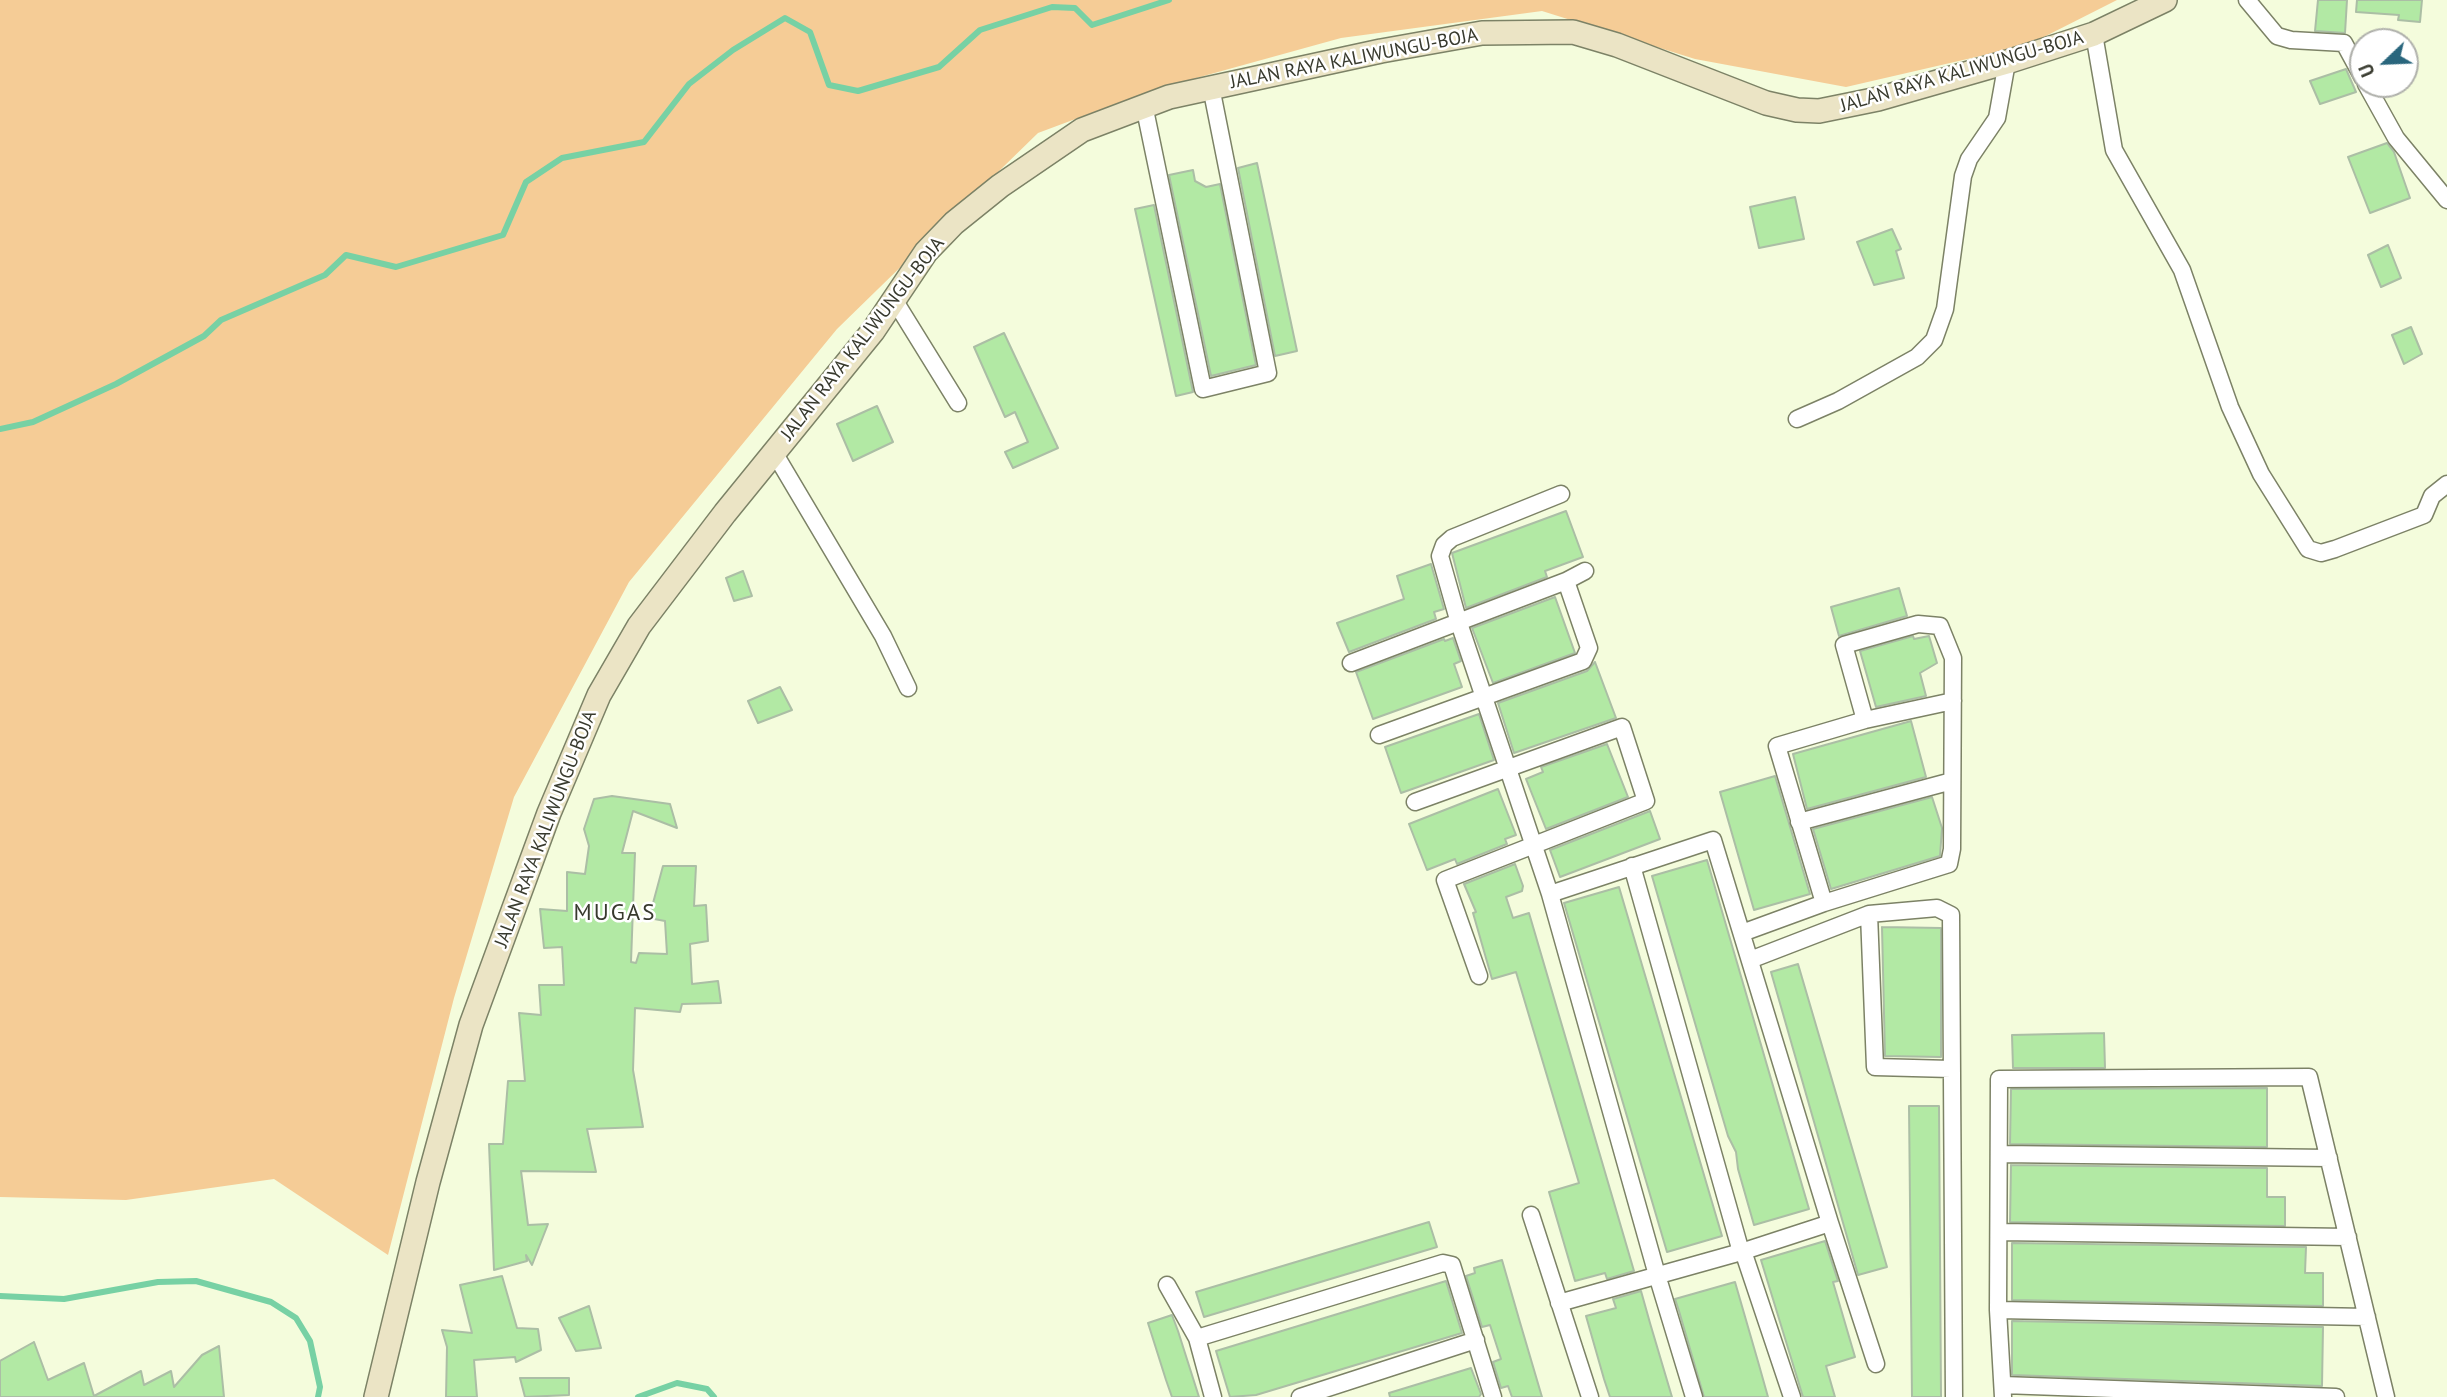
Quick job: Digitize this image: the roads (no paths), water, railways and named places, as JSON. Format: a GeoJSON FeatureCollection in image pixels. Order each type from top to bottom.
{"type":"FeatureCollection","features":[{"type":"Feature","properties":{"kind":"main road","name":"JALAN RAYA KALIWUNGU-BOJA"},"geometry":{"type":"LineString","coordinates":[[376,1397],[428,1182],[471,1025],[572,754],[599,695],[639,626],[725,513],[873,331],[926,252],[954,223],[1000,186],[1082,130],[1144,105],[1211,87],[1482,33],[1553,30],[1589,36],[1766,103],[1797,110],[1837,109],[2007,62],[2094,34],[2165,0]]}},
{"type":"Feature","properties":{"kind":"street"},"geometry":{"type":"LineString","coordinates":[[2247,0],[2277,36],[2291,40],[2344,43],[2349,52]]}},
{"type":"Feature","properties":{"kind":"street"},"geometry":{"type":"LineString","coordinates":[[2094,34],[2114,150],[2182,270],[2230,407],[2261,474],[2308,548],[2321,553],[2424,515],[2432,496],[2447,484]]}},
{"type":"Feature","properties":{"kind":"street"},"geometry":{"type":"LineString","coordinates":[[1797,419],[1886,375],[1917,357],[1934,340],[1945,309],[1963,176],[1969,159],[1997,118],[2007,62]]}},
{"type":"Feature","properties":{"kind":"street"},"geometry":{"type":"LineString","coordinates":[[1144,105],[1203,389],[1268,373],[1211,87]]}},
{"type":"Feature","properties":{"kind":"street"},"geometry":{"type":"LineString","coordinates":[[2374,98],[2396,138],[2447,200]]}},
{"type":"Feature","properties":{"kind":"street"},"geometry":{"type":"LineString","coordinates":[[893,298],[958,402]]}},
{"type":"Feature","properties":{"kind":"street"},"geometry":{"type":"LineString","coordinates":[[775,453],[883,636],[908,688]]}},
{"type":"Feature","properties":{"kind":"street"},"geometry":{"type":"LineString","coordinates":[[1561,494],[1452,538],[1444,545],[1440,556],[1459,623],[1550,894],[1694,1397]]}},
{"type":"Feature","properties":{"kind":"street"},"geometry":{"type":"LineString","coordinates":[[1351,663],[1585,572]]}},
{"type":"Feature","properties":{"kind":"street"},"geometry":{"type":"LineString","coordinates":[[1379,735],[1583,661],[1589,648],[1566,581]]}},
{"type":"Feature","properties":{"kind":"street"},"geometry":{"type":"LineString","coordinates":[[1742,933],[1824,903],[1949,864],[1952,849],[1953,658],[1940,626],[1918,624],[1844,645],[1865,720]]}},
{"type":"Feature","properties":{"kind":"street"},"geometry":{"type":"LineString","coordinates":[[1824,903],[1777,746],[1865,720],[1953,701]]}},
{"type":"Feature","properties":{"kind":"street"},"geometry":{"type":"LineString","coordinates":[[1415,802],[1622,727],[1646,801],[1445,880],[1479,976]]}},
{"type":"Feature","properties":{"kind":"street"},"geometry":{"type":"LineString","coordinates":[[1799,822],[1952,781]]}},
{"type":"Feature","properties":{"kind":"street"},"geometry":{"type":"LineString","coordinates":[[1550,894],[1713,841],[1876,1364]]}},
{"type":"Feature","properties":{"kind":"street"},"geometry":{"type":"LineString","coordinates":[[1632,866],[1742,1252],[1792,1397]]}},
{"type":"Feature","properties":{"kind":"street"},"geometry":{"type":"LineString","coordinates":[[1750,960],[1869,914],[1937,908],[1951,915],[1954,1397]]}},
{"type":"Feature","properties":{"kind":"street"},"geometry":{"type":"LineString","coordinates":[[1869,914],[1875,1067],[1951,1069]]}},
{"type":"Feature","properties":{"kind":"street"},"geometry":{"type":"LineString","coordinates":[[2336,1397],[2003,1391],[1998,1310],[2001,1154],[1999,1079],[2309,1077],[2386,1397]]}},
{"type":"Feature","properties":{"kind":"street"},"geometry":{"type":"LineString","coordinates":[[2001,1154],[2329,1158]]}},
{"type":"Feature","properties":{"kind":"street"},"geometry":{"type":"LineString","coordinates":[[1531,1215],[1590,1397]]}},
{"type":"Feature","properties":{"kind":"street"},"geometry":{"type":"LineString","coordinates":[[1559,1303],[1742,1252],[1830,1223]]}},
{"type":"Feature","properties":{"kind":"street"},"geometry":{"type":"LineString","coordinates":[[2000,1232],[2348,1237]]}},
{"type":"Feature","properties":{"kind":"street"},"geometry":{"type":"LineString","coordinates":[[1197,1338],[1443,1263],[1452,1265],[1493,1397]]}},
{"type":"Feature","properties":{"kind":"street"},"geometry":{"type":"LineString","coordinates":[[1167,1285],[1197,1338],[1213,1397]]}},
{"type":"Feature","properties":{"kind":"street"},"geometry":{"type":"LineString","coordinates":[[1998,1310],[2367,1317]]}},
{"type":"Feature","properties":{"kind":"street"},"geometry":{"type":"LineString","coordinates":[[1300,1397],[1476,1340]]}},
{"type":"Feature","properties":{"kind":"waterway"},"geometry":{"type":"LineString","coordinates":[[0,429],[33,422],[116,384],[204,336],[221,320],[325,275],[346,255],[396,267],[503,235],[526,182],[562,158],[644,142],[689,84],[733,50],[785,18],[810,32],[829,85],[858,91],[939,67],[980,30],[1052,7],[1075,8],[1092,25],[1169,0]]}},
{"type":"Feature","properties":{"kind":"waterway"},"geometry":{"type":"LineString","coordinates":[[0,1296],[64,1299],[158,1282],[196,1281],[271,1302],[296,1318],[310,1341],[320,1387],[318,1397]]}},
{"type":"Feature","properties":{"kind":"waterway"},"geometry":{"type":"LineString","coordinates":[[638,1397],[677,1383],[707,1389],[714,1397]]}},
{"type":"Feature","properties":{"kind":"district","name":"MUGAS"},"geometry":{"type":"Point","coordinates":[615,913]}}]}
